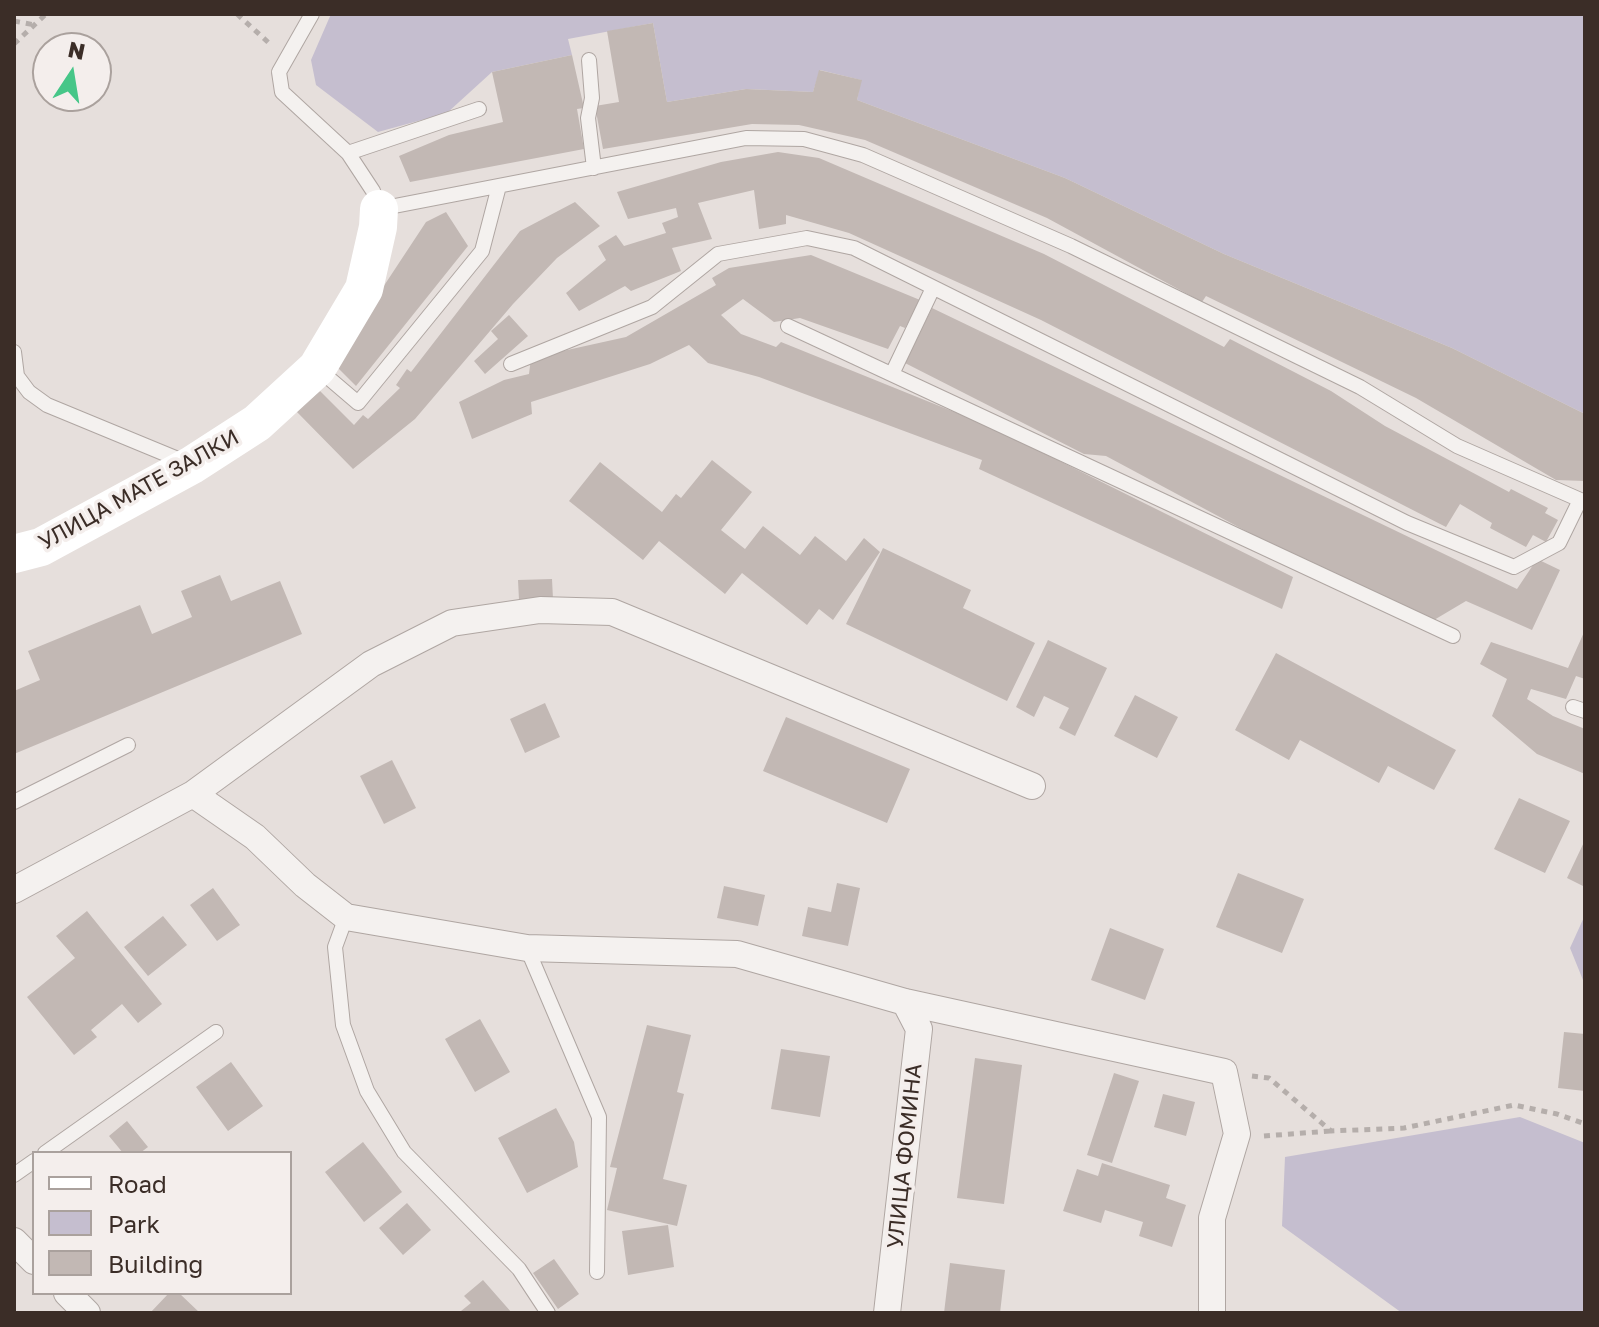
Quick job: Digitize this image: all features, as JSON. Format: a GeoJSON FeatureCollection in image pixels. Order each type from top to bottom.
{"type":"FeatureCollection","features":[{"type":"Feature","properties":{"kind":"street","name":"УЛИЦА МАТЕ ЗАЛКИ"},"geometry":{"type":"LineString","coordinates":[[14,554],[41,547],[192,465],[257,423],[317,368],[364,289],[379,209]]}},
{"type":"Feature","properties":{"kind":"street"},"geometry":{"type":"LineString","coordinates":[[14,890],[193,794],[371,664],[452,623],[540,610],[612,612],[1032,786]]}},
{"type":"Feature","properties":{"kind":"street"},"geometry":{"type":"LineString","coordinates":[[193,794],[255,837],[305,885],[346,917],[527,948],[737,954],[905,1002],[1224,1072],[1237,1134],[1212,1218],[1212,1313]]}},
{"type":"Feature","properties":{"kind":"street","name":"УЛИЦА ФОМИНА"},"geometry":{"type":"LineString","coordinates":[[887,1313],[919,1029],[905,1002]]}},
{"type":"Feature","properties":{"kind":"street"},"geometry":{"type":"LineString","coordinates":[[14,1241],[32,1259]]}},
{"type":"Feature","properties":{"kind":"street"},"geometry":{"type":"LineString","coordinates":[[69,1295],[87,1313]]}},
{"type":"Feature","properties":{"kind":"lane"},"geometry":{"type":"LineString","coordinates":[[304,17],[279,72],[282,92],[348,153],[373,191],[379,209],[746,138],[804,139],[863,155],[1071,246],[1360,387],[1457,446],[1583,501],[1559,543],[1514,567],[1407,523],[854,248],[807,238],[718,254],[652,307],[511,364]]}},
{"type":"Feature","properties":{"kind":"lane"},"geometry":{"type":"LineString","coordinates":[[589,60],[592,98],[588,118],[594,168]]}},
{"type":"Feature","properties":{"kind":"lane"},"geometry":{"type":"LineString","coordinates":[[348,153],[479,109]]}},
{"type":"Feature","properties":{"kind":"lane"},"geometry":{"type":"LineString","coordinates":[[317,368],[358,403],[482,251],[499,186]]}},
{"type":"Feature","properties":{"kind":"lane"},"geometry":{"type":"LineString","coordinates":[[892,374],[933,288]]}},
{"type":"Feature","properties":{"kind":"lane"},"geometry":{"type":"LineString","coordinates":[[788,326],[1453,636]]}},
{"type":"Feature","properties":{"kind":"lane"},"geometry":{"type":"LineString","coordinates":[[14,352],[17,376],[29,392],[47,405],[192,465]]}},
{"type":"Feature","properties":{"kind":"lane"},"geometry":{"type":"LineString","coordinates":[[14,802],[128,745]]}},
{"type":"Feature","properties":{"kind":"lane"},"geometry":{"type":"LineString","coordinates":[[346,917],[335,947],[343,1025],[367,1091],[404,1152],[519,1269],[548,1313]]}},
{"type":"Feature","properties":{"kind":"lane"},"geometry":{"type":"LineString","coordinates":[[527,948],[599,1117],[597,1272]]}},
{"type":"Feature","properties":{"kind":"lane"},"geometry":{"type":"LineString","coordinates":[[48,1151],[216,1032]]}},
{"type":"Feature","properties":{"kind":"lane"},"geometry":{"type":"LineString","coordinates":[[14,1175],[32,1162]]}},
{"type":"Feature","properties":{"kind":"path"},"geometry":{"type":"LineString","coordinates":[[14,44],[46,14]]}},
{"type":"Feature","properties":{"kind":"path"},"geometry":{"type":"LineString","coordinates":[[237,14],[287,56]]}},
{"type":"Feature","properties":{"kind":"path"},"geometry":{"type":"LineString","coordinates":[[14,21],[35,25]]}},
{"type":"Feature","properties":{"kind":"path"},"geometry":{"type":"LineString","coordinates":[[1224,1072],[1269,1078],[1331,1131]]}},
{"type":"Feature","properties":{"kind":"path"},"geometry":{"type":"LineString","coordinates":[[1237,1134],[1263,1136],[1404,1128],[1514,1105],[1557,1114],[1585,1124]]}},
{"type":"Feature","properties":{"kind":"green space"},"geometry":{"type":"Polygon","coordinates":[[[331,14],[1585,14],[1585,414],[1452,348],[1224,254],[1065,178],[857,100],[861,80],[820,70],[813,92],[746,89],[667,102],[653,23],[568,39],[572,55],[492,72],[447,113],[378,132],[316,85],[311,60],[331,14]]]}},
{"type":"Feature","properties":{"kind":"green space"},"geometry":{"type":"Polygon","coordinates":[[[1585,915],[1585,985],[1570,948],[1585,915]]]}},
{"type":"Feature","properties":{"kind":"green space"},"geometry":{"type":"Polygon","coordinates":[[[1520,1117],[1585,1143],[1585,1313],[1402,1313],[1282,1226],[1285,1157],[1520,1117]]]}},
{"type":"Feature","properties":{"kind":"building"},"geometry":{"type":"Polygon","coordinates":[[[653,23],[667,102],[746,89],[813,92],[819,70],[862,80],[857,100],[1065,178],[1224,254],[1452,348],[1585,414],[1585,481],[1556,480],[1416,398],[1206,296],[1202,302],[1047,218],[865,140],[799,125],[752,124],[603,149],[595,106],[619,102],[607,31],[653,23]]]}},
{"type":"Feature","properties":{"kind":"building"},"geometry":{"type":"Polygon","coordinates":[[[572,55],[584,108],[577,109],[584,149],[410,182],[399,156],[449,135],[503,122],[492,72],[572,55]]]}},
{"type":"Feature","properties":{"kind":"building"},"geometry":{"type":"Polygon","coordinates":[[[778,152],[819,158],[1044,254],[1224,347],[1230,339],[1331,391],[1385,426],[1509,492],[1511,489],[1548,508],[1545,513],[1558,520],[1546,542],[1533,535],[1526,547],[1490,528],[1492,523],[1460,504],[1446,527],[1041,320],[849,233],[786,215],[786,224],[759,229],[754,190],[698,203],[712,239],[672,248],[681,271],[631,291],[625,286],[579,311],[566,293],[606,260],[598,246],[616,235],[624,246],[666,233],[662,223],[678,217],[676,208],[628,219],[617,192],[721,162],[778,152]]]}},
{"type":"Feature","properties":{"kind":"building"},"geometry":{"type":"Polygon","coordinates":[[[575,202],[600,226],[557,258],[513,304],[415,419],[353,469],[296,411],[320,391],[354,425],[363,415],[368,419],[400,388],[396,385],[407,369],[411,372],[520,231],[575,202]]]}},
{"type":"Feature","properties":{"kind":"building"},"geometry":{"type":"Polygon","coordinates":[[[446,212],[468,246],[356,386],[333,363],[426,222],[446,212]]]}},
{"type":"Feature","properties":{"kind":"building"},"geometry":{"type":"Polygon","coordinates":[[[811,255],[920,300],[905,328],[900,326],[888,349],[800,318],[774,322],[743,299],[721,315],[741,334],[776,347],[781,342],[989,426],[1293,577],[1282,609],[979,469],[982,460],[759,377],[708,363],[689,345],[650,364],[531,402],[532,414],[472,439],[459,402],[504,380],[529,374],[531,358],[626,337],[716,285],[712,278],[729,268],[811,255]]]}},
{"type":"Feature","properties":{"kind":"building"},"geometry":{"type":"Polygon","coordinates":[[[932,308],[1517,589],[1537,559],[1560,570],[1532,630],[1466,601],[1434,620],[1313,567],[1106,456],[1084,454],[905,363],[932,308]]]}},
{"type":"Feature","properties":{"kind":"building"},"geometry":{"type":"Polygon","coordinates":[[[509,315],[528,336],[485,374],[474,361],[498,339],[491,331],[509,315]]]}},
{"type":"Feature","properties":{"kind":"building"},"geometry":{"type":"Polygon","coordinates":[[[712,460],[752,492],[721,530],[745,549],[763,526],[800,555],[815,536],[846,561],[864,538],[880,552],[833,620],[819,609],[807,625],[742,573],[725,594],[659,541],[643,560],[569,501],[600,462],[662,512],[676,494],[681,498],[712,460]]]}},
{"type":"Feature","properties":{"kind":"building"},"geometry":{"type":"Polygon","coordinates":[[[883,548],[971,590],[963,608],[1035,643],[1007,701],[846,624],[883,548]]]}},
{"type":"Feature","properties":{"kind":"building"},"geometry":{"type":"Polygon","coordinates":[[[220,575],[231,601],[280,581],[302,634],[14,754],[14,691],[40,680],[28,651],[140,605],[152,634],[192,617],[181,591],[220,575]]]}},
{"type":"Feature","properties":{"kind":"building"},"geometry":{"type":"Polygon","coordinates":[[[552,579],[553,599],[519,600],[518,580],[552,579]]]}},
{"type":"Feature","properties":{"kind":"building"},"geometry":{"type":"Polygon","coordinates":[[[1585,630],[1585,679],[1576,676],[1566,699],[1531,689],[1527,699],[1553,716],[1585,729],[1585,774],[1537,754],[1492,716],[1507,679],[1480,664],[1491,642],[1568,668],[1585,630]]]}},
{"type":"Feature","properties":{"kind":"building"},"geometry":{"type":"Polygon","coordinates":[[[1048,640],[1107,668],[1075,736],[1059,728],[1069,708],[1044,696],[1034,717],[1016,707],[1048,640]]]}},
{"type":"Feature","properties":{"kind":"building"},"geometry":{"type":"Polygon","coordinates":[[[1276,653],[1456,750],[1434,790],[1388,766],[1379,783],[1300,740],[1289,760],[1235,730],[1276,653]]]}},
{"type":"Feature","properties":{"kind":"building"},"geometry":{"type":"Polygon","coordinates":[[[1135,695],[1178,717],[1157,758],[1114,736],[1135,695]]]}},
{"type":"Feature","properties":{"kind":"building"},"geometry":{"type":"Polygon","coordinates":[[[545,703],[560,737],[525,753],[510,719],[545,703]]]}},
{"type":"Feature","properties":{"kind":"building"},"geometry":{"type":"Polygon","coordinates":[[[786,717],[910,769],[887,823],[763,771],[786,717]]]}},
{"type":"Feature","properties":{"kind":"building"},"geometry":{"type":"Polygon","coordinates":[[[392,760],[416,808],[384,824],[360,776],[392,760]]]}},
{"type":"Feature","properties":{"kind":"building"},"geometry":{"type":"Polygon","coordinates":[[[1519,798],[1570,821],[1545,873],[1494,849],[1519,798]]]}},
{"type":"Feature","properties":{"kind":"building"},"geometry":{"type":"Polygon","coordinates":[[[1585,840],[1585,887],[1567,878],[1585,840]]]}},
{"type":"Feature","properties":{"kind":"building"},"geometry":{"type":"Polygon","coordinates":[[[1238,873],[1304,899],[1282,953],[1216,927],[1238,873]]]}},
{"type":"Feature","properties":{"kind":"building"},"geometry":{"type":"Polygon","coordinates":[[[837,883],[860,888],[848,946],[802,936],[808,907],[831,912],[837,883]]]}},
{"type":"Feature","properties":{"kind":"building"},"geometry":{"type":"Polygon","coordinates":[[[724,886],[765,895],[758,926],[717,918],[724,886]]]}},
{"type":"Feature","properties":{"kind":"building"},"geometry":{"type":"Polygon","coordinates":[[[213,888],[240,925],[217,941],[190,905],[213,888]]]}},
{"type":"Feature","properties":{"kind":"building"},"geometry":{"type":"Polygon","coordinates":[[[87,911],[162,1004],[138,1023],[122,1004],[91,1030],[97,1037],[74,1055],[27,997],[75,958],[56,936],[87,911]]]}},
{"type":"Feature","properties":{"kind":"building"},"geometry":{"type":"Polygon","coordinates":[[[163,916],[187,945],[148,976],[124,947],[163,916]]]}},
{"type":"Feature","properties":{"kind":"building"},"geometry":{"type":"Polygon","coordinates":[[[1110,928],[1164,949],[1145,1000],[1091,980],[1110,928]]]}},
{"type":"Feature","properties":{"kind":"building"},"geometry":{"type":"Polygon","coordinates":[[[480,1019],[510,1072],[475,1092],[445,1039],[480,1019]]]}},
{"type":"Feature","properties":{"kind":"building"},"geometry":{"type":"Polygon","coordinates":[[[647,1025],[691,1035],[677,1092],[684,1094],[663,1179],[687,1185],[677,1226],[607,1210],[617,1168],[610,1167],[647,1025]]]}},
{"type":"Feature","properties":{"kind":"building"},"geometry":{"type":"Polygon","coordinates":[[[1564,1032],[1585,1034],[1585,1091],[1558,1088],[1564,1032]]]}},
{"type":"Feature","properties":{"kind":"building"},"geometry":{"type":"Polygon","coordinates":[[[781,1049],[830,1056],[820,1117],[771,1109],[781,1049]]]}},
{"type":"Feature","properties":{"kind":"building"},"geometry":{"type":"Polygon","coordinates":[[[975,1058],[1022,1065],[1004,1204],[957,1198],[975,1058]]]}},
{"type":"Feature","properties":{"kind":"building"},"geometry":{"type":"Polygon","coordinates":[[[231,1062],[263,1106],[228,1131],[196,1087],[231,1062]]]}},
{"type":"Feature","properties":{"kind":"building"},"geometry":{"type":"Polygon","coordinates":[[[1114,1073],[1139,1081],[1112,1163],[1087,1155],[1114,1073]]]}},
{"type":"Feature","properties":{"kind":"building"},"geometry":{"type":"Polygon","coordinates":[[[1163,1094],[1195,1102],[1186,1136],[1154,1127],[1163,1094]]]}},
{"type":"Feature","properties":{"kind":"building"},"geometry":{"type":"Polygon","coordinates":[[[556,1108],[574,1142],[578,1167],[527,1193],[498,1138],[556,1108]]]}},
{"type":"Feature","properties":{"kind":"building"},"geometry":{"type":"Polygon","coordinates":[[[127,1121],[148,1147],[143,1151],[121,1151],[109,1136],[127,1121]]]}},
{"type":"Feature","properties":{"kind":"building"},"geometry":{"type":"Polygon","coordinates":[[[363,1142],[402,1192],[364,1222],[325,1172],[363,1142]]]}},
{"type":"Feature","properties":{"kind":"building"},"geometry":{"type":"Polygon","coordinates":[[[1102,1163],[1170,1185],[1166,1198],[1186,1205],[1172,1247],[1139,1236],[1143,1222],[1105,1210],[1101,1223],[1063,1211],[1077,1169],[1098,1176],[1102,1163]]]}},
{"type":"Feature","properties":{"kind":"building"},"geometry":{"type":"Polygon","coordinates":[[[407,1203],[431,1230],[403,1255],[379,1228],[407,1203]]]}},
{"type":"Feature","properties":{"kind":"building"},"geometry":{"type":"Polygon","coordinates":[[[668,1225],[674,1267],[628,1275],[622,1231],[668,1225]]]}},
{"type":"Feature","properties":{"kind":"building"},"geometry":{"type":"Polygon","coordinates":[[[554,1259],[579,1294],[558,1309],[533,1273],[554,1259]]]}},
{"type":"Feature","properties":{"kind":"building"},"geometry":{"type":"Polygon","coordinates":[[[950,1263],[1005,1270],[1000,1313],[944,1313],[950,1263]]]}},
{"type":"Feature","properties":{"kind":"building"},"geometry":{"type":"Polygon","coordinates":[[[483,1280],[512,1313],[461,1311],[471,1303],[464,1296],[483,1280]]]}},
{"type":"Feature","properties":{"kind":"building"},"geometry":{"type":"Polygon","coordinates":[[[167,1295],[181,1295],[200,1313],[150,1313],[167,1295]]]}}]}
